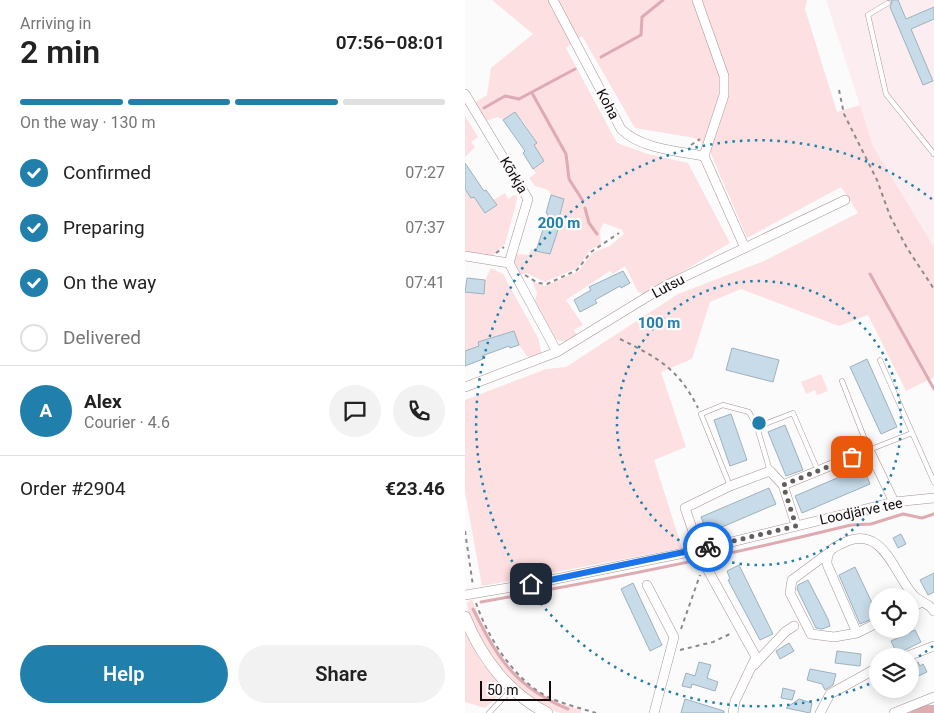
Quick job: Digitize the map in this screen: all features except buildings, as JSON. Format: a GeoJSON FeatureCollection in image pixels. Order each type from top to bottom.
{"type":"FeatureCollection","features":[{"type":"Feature","properties":{"kind":"street","name":"Koha"},"geometry":{"type":"LineString","coordinates":[[553,0],[621,129],[629,137],[642,143],[704,156]]}},
{"type":"Feature","properties":{"kind":"street"},"geometry":{"type":"LineString","coordinates":[[697,0],[724,76],[725,85],[704,156],[745,248]]}},
{"type":"Feature","properties":{"kind":"street","name":"Kõrkja"},"geometry":{"type":"LineString","coordinates":[[465,94],[528,199],[509,262]]}},
{"type":"Feature","properties":{"kind":"street","name":"Lutsu"},"geometry":{"type":"LineString","coordinates":[[465,387],[557,352],[665,286],[845,200]]}},
{"type":"Feature","properties":{"kind":"street"},"geometry":{"type":"LineString","coordinates":[[465,256],[509,262],[557,352]]}},
{"type":"Feature","properties":{"kind":"street"},"geometry":{"type":"LineString","coordinates":[[783,485],[869,450],[894,502]]}},
{"type":"Feature","properties":{"kind":"street"},"geometry":{"type":"LineString","coordinates":[[733,713],[735,701],[756,657],[705,563],[685,508],[730,486],[770,471],[783,485],[796,526]]}},
{"type":"Feature","properties":{"kind":"street","name":"Loodjärve tee"},"geometry":{"type":"LineString","coordinates":[[465,595],[700,552],[894,502],[934,498]]}},
{"type":"Feature","properties":{"kind":"street"},"geometry":{"type":"LineString","coordinates":[[869,628],[857,633],[835,637],[811,634],[790,593],[792,580],[831,549],[846,541],[866,539],[879,543],[914,596],[931,606],[934,611]]}},
{"type":"Feature","properties":{"kind":"street"},"geometry":{"type":"LineString","coordinates":[[827,554],[827,564],[857,633]]}},
{"type":"Feature","properties":{"kind":"street"},"geometry":{"type":"LineString","coordinates":[[647,585],[674,637],[654,713]]}},
{"type":"Feature","properties":{"kind":"street"},"geometry":{"type":"LineString","coordinates":[[465,616],[493,667],[511,690],[547,713]]}},
{"type":"Feature","properties":{"kind":"street"},"geometry":{"type":"LineString","coordinates":[[753,665],[785,632],[794,626]]}},
{"type":"Feature","properties":{"kind":"street"},"geometry":{"type":"LineString","coordinates":[[919,652],[934,646]]}},
{"type":"Feature","properties":{"kind":"street"},"geometry":{"type":"LineString","coordinates":[[820,713],[830,694],[869,672]]}},
{"type":"Feature","properties":{"kind":"street"},"geometry":{"type":"LineString","coordinates":[[894,713],[934,696]]}},
{"type":"Feature","properties":{"kind":"lane"},"geometry":{"type":"LineString","coordinates":[[888,3],[868,15],[886,94],[934,154]]}},
{"type":"Feature","properties":{"kind":"lane"},"geometry":{"type":"LineString","coordinates":[[880,360],[934,482]]}},
{"type":"Feature","properties":{"kind":"lane"},"geometry":{"type":"LineString","coordinates":[[842,381],[869,450],[912,433]]}},
{"type":"Feature","properties":{"kind":"lane"},"geometry":{"type":"LineString","coordinates":[[730,486],[701,414],[723,405],[749,412],[757,428],[770,471]]}},
{"type":"Feature","properties":{"kind":"lane"},"geometry":{"type":"LineString","coordinates":[[757,428],[793,413],[818,471]]}},
{"type":"Feature","properties":{"kind":"lane"},"geometry":{"type":"LineString","coordinates":[[489,713],[511,690]]}},
{"type":"Feature","properties":{"kind":"path"},"geometry":{"type":"LineString","coordinates":[[839,90],[844,114],[877,180],[890,216],[907,248],[934,289]]}},
{"type":"Feature","properties":{"kind":"path"},"geometry":{"type":"LineString","coordinates":[[517,279],[527,275],[538,283],[547,284],[577,270],[591,252],[619,233]]}},
{"type":"Feature","properties":{"kind":"path"},"geometry":{"type":"LineString","coordinates":[[493,260],[495,254],[506,245]]}},
{"type":"Feature","properties":{"kind":"path"},"geometry":{"type":"LineString","coordinates":[[619,338],[662,361],[680,378],[701,414]]}},
{"type":"Feature","properties":{"kind":"path"},"geometry":{"type":"LineString","coordinates":[[465,531],[473,590]]}},
{"type":"Feature","properties":{"kind":"path"},"geometry":{"type":"LineString","coordinates":[[674,637],[682,627],[705,563]]}},
{"type":"Feature","properties":{"kind":"path"},"geometry":{"type":"LineString","coordinates":[[475,599],[488,628],[521,677],[548,696],[596,713]]}},
{"type":"Feature","properties":{"kind":"path"},"geometry":{"type":"LineString","coordinates":[[671,650],[713,642],[741,628]]}},
{"type":"Feature","properties":{"kind":"path"},"geometry":{"type":"LineString","coordinates":[[583,713],[585,709]]}},
{"type":"Feature","properties":{"kind":"shaded area"},"geometry":{"type":"Polygon","coordinates":[[[492,0],[807,0],[805,9],[837,112],[860,105],[873,146],[934,247],[934,377],[906,391],[868,315],[839,326],[741,289],[710,302],[692,359],[661,372],[686,447],[654,460],[682,548],[482,586],[465,492],[465,400],[546,369],[566,367],[678,294],[764,261],[858,213],[841,187],[747,238],[709,149],[695,138],[635,128],[582,36],[566,48],[617,143],[648,154],[688,163],[730,243],[645,294],[638,292],[625,266],[613,274],[610,271],[566,300],[583,325],[574,330],[577,335],[565,341],[559,341],[554,337],[535,301],[537,293],[532,281],[545,286],[579,271],[592,253],[610,246],[624,234],[622,230],[604,223],[600,230],[601,245],[591,249],[577,268],[545,282],[526,273],[520,276],[514,263],[516,254],[529,255],[531,249],[550,254],[562,219],[559,218],[564,199],[551,195],[548,190],[535,186],[529,178],[536,173],[533,169],[544,161],[534,145],[537,143],[515,112],[503,120],[498,117],[486,121],[474,103],[487,95],[491,68],[533,34],[492,0]]]}},
{"type":"Feature","properties":{"kind":"shaded area"},"geometry":{"type":"Polygon","coordinates":[[[826,0],[934,0],[934,247],[873,146],[826,0]]]}},
{"type":"Feature","properties":{"kind":"shaded area"},"geometry":{"type":"Polygon","coordinates":[[[465,116],[478,137],[471,142],[475,147],[465,157],[465,116]]]}},
{"type":"Feature","properties":{"kind":"shaded area"},"geometry":{"type":"Polygon","coordinates":[[[465,189],[471,198],[493,200],[505,193],[508,199],[514,195],[517,196],[505,244],[492,256],[465,253],[465,189]]]}},
{"type":"Feature","properties":{"kind":"shaded area"},"geometry":{"type":"Polygon","coordinates":[[[491,268],[503,274],[538,338],[542,355],[532,358],[527,356],[519,345],[514,331],[478,342],[479,346],[465,351],[465,292],[484,294],[485,280],[491,268]]]}},
{"type":"Feature","properties":{"kind":"shaded area"},"geometry":{"type":"Polygon","coordinates":[[[821,374],[828,391],[817,395],[815,390],[806,394],[801,382],[821,374]]]}},
{"type":"Feature","properties":{"kind":"shaded area"},"geometry":{"type":"Polygon","coordinates":[[[472,599],[491,640],[519,677],[542,695],[556,702],[581,710],[581,713],[561,713],[548,709],[536,702],[513,683],[494,659],[472,620],[467,603],[472,599]]]}},
{"type":"Feature","properties":{"kind":"shaded area"},"geometry":{"type":"Polygon","coordinates":[[[465,632],[482,663],[505,690],[485,708],[465,702],[465,632]]]}},
{"type":"Feature","properties":{"kind":"shaded area"},"geometry":{"type":"Polygon","coordinates":[[[925,705],[934,705],[934,713],[908,713],[925,705]]]}},
{"type":"Feature","properties":{"kind":"waterway"},"geometry":{"type":"LineString","coordinates":[[601,57],[641,35],[642,17],[663,0]]}},
{"type":"Feature","properties":{"kind":"waterway"},"geometry":{"type":"LineString","coordinates":[[484,108],[505,96],[519,99],[575,69]]}},
{"type":"Feature","properties":{"kind":"waterway"},"geometry":{"type":"LineString","coordinates":[[532,93],[566,154],[569,179],[583,201]]}},
{"type":"Feature","properties":{"kind":"waterway"},"geometry":{"type":"LineString","coordinates":[[585,208],[589,223],[597,234]]}},
{"type":"Feature","properties":{"kind":"waterway"},"geometry":{"type":"LineString","coordinates":[[870,274],[934,389]]}},
{"type":"Feature","properties":{"kind":"waterway"},"geometry":{"type":"LineString","coordinates":[[481,602],[759,547],[851,525],[871,524],[903,514],[922,518],[934,514]]}},
{"type":"Feature","properties":{"kind":"waterway"},"geometry":{"type":"LineString","coordinates":[[473,609],[491,643],[510,670],[534,691],[568,709]]}},
{"type":"Feature","properties":{"kind":"way so far"},"geometry":{"type":"LineString","coordinates":[[708,547],[796,526],[783,485],[852,457]]}},
{"type":"Feature","properties":{"kind":"route"},"geometry":{"type":"LineString","coordinates":[[531,584],[708,547]]}}]}
